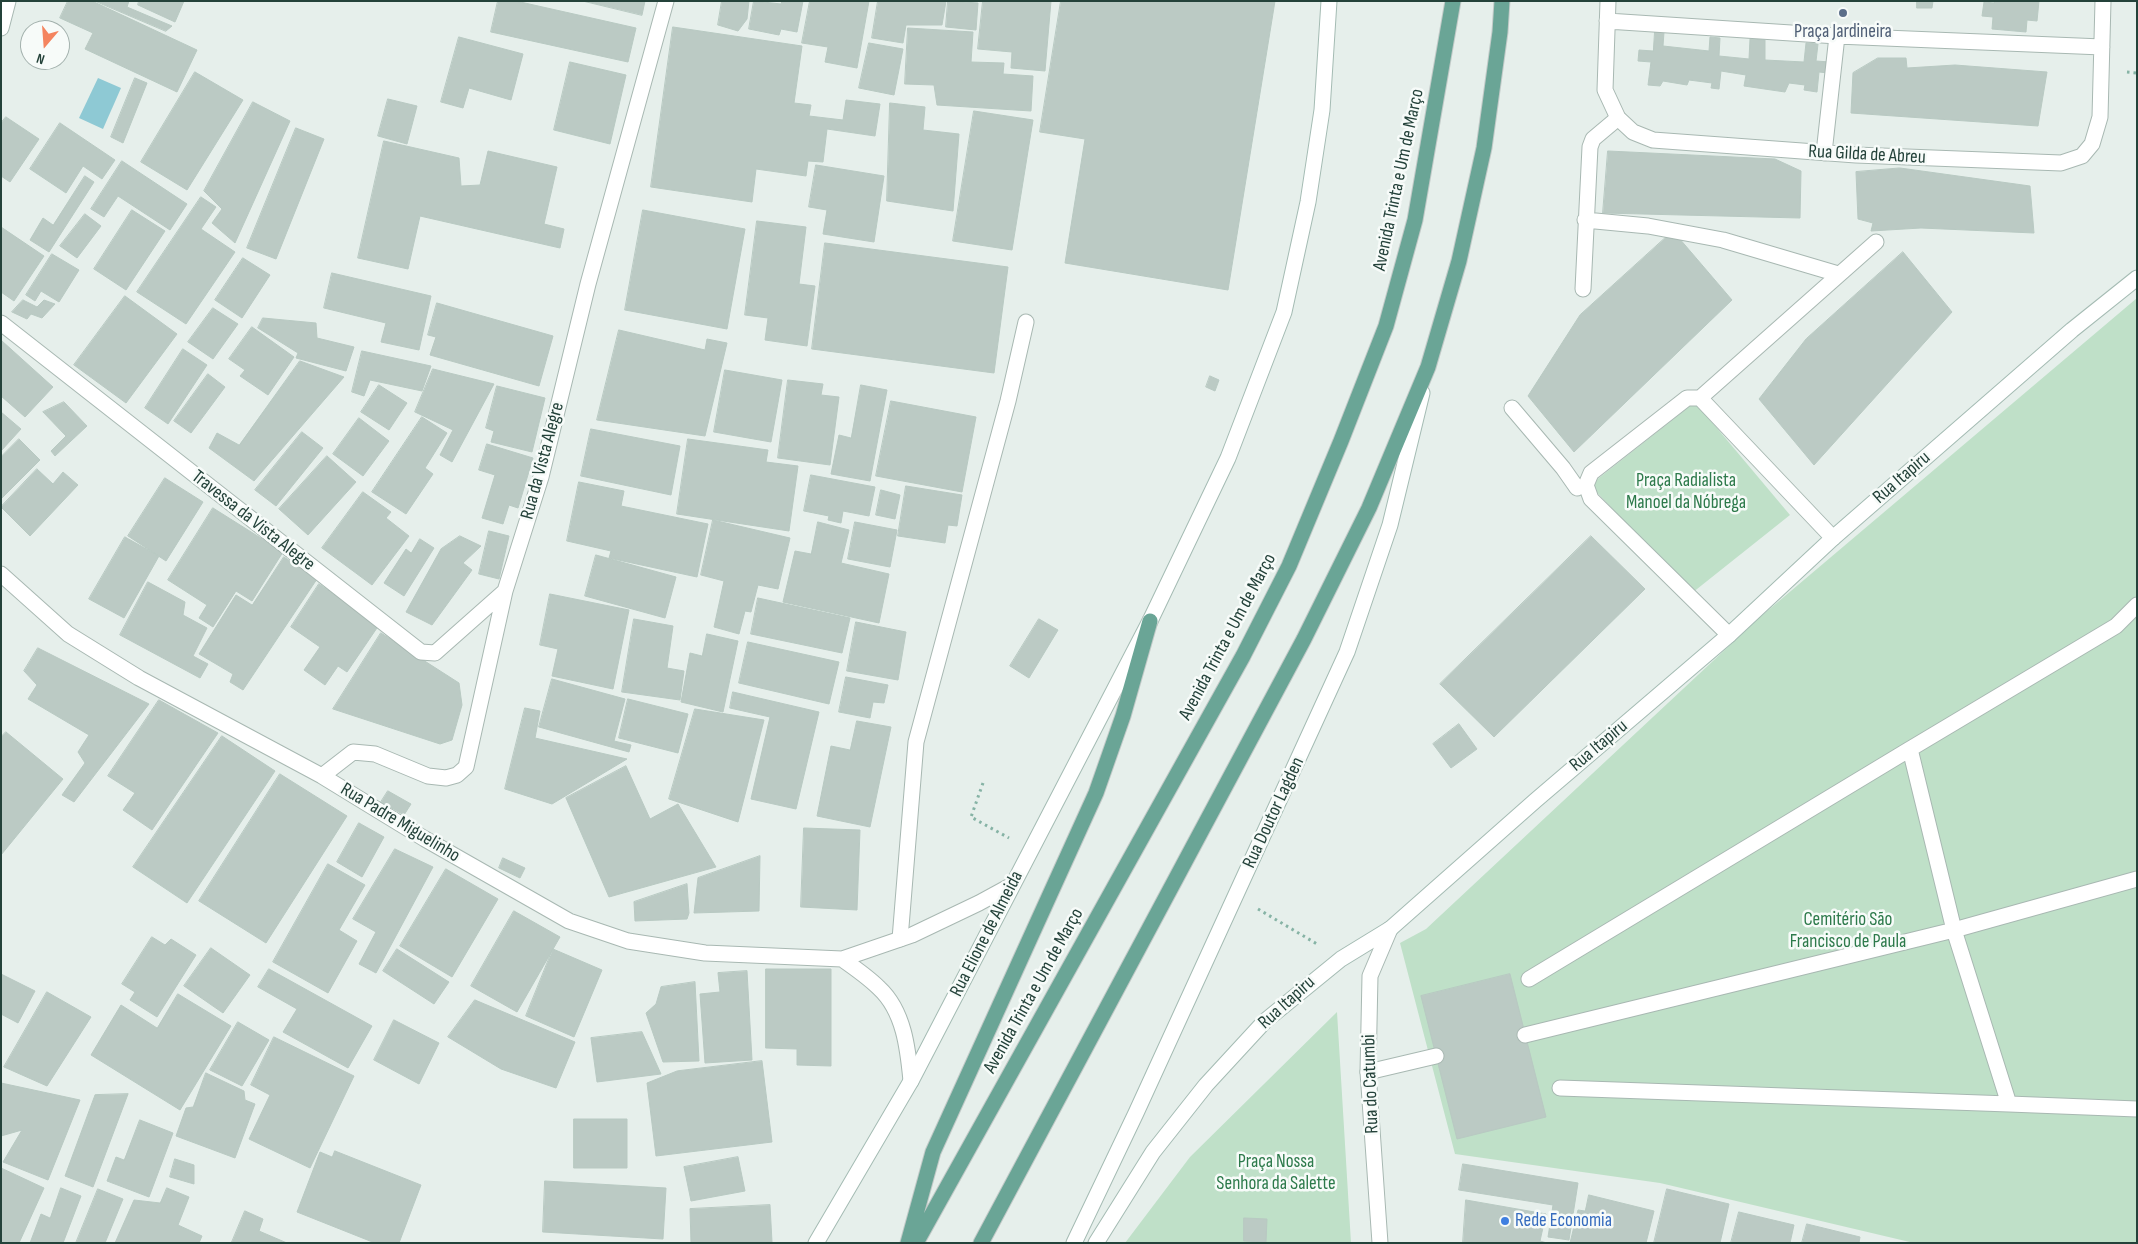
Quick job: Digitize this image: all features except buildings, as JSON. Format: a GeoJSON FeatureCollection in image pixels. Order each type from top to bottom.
{"type":"FeatureCollection","features":[{"type":"Feature","properties":{"kind":"main road","name":"Avenida Trinta e Um de Março"},"geometry":{"type":"LineString","coordinates":[[916,1243],[1243,656],[1289,566],[1342,441],[1386,326],[1415,220],[1453,1]]}},
{"type":"Feature","properties":{"kind":"main road"},"geometry":{"type":"LineString","coordinates":[[981,1243],[1304,639],[1369,508],[1428,367],[1459,261],[1484,148],[1500,32],[1502,1]]}},
{"type":"Feature","properties":{"kind":"main road"},"geometry":{"type":"LineString","coordinates":[[908,1243],[933,1152],[1096,793],[1122,716],[1150,621]]}},
{"type":"Feature","properties":{"kind":"street"},"geometry":{"type":"LineString","coordinates":[[1,28],[8,1]]}},
{"type":"Feature","properties":{"kind":"street","name":"Rua da Vista Alegre"},"geometry":{"type":"LineString","coordinates":[[322,776],[353,752],[375,754],[428,776],[446,778],[457,775],[466,767],[505,591],[541,477],[588,284],[666,1]]}},
{"type":"Feature","properties":{"kind":"street"},"geometry":{"type":"LineString","coordinates":[[1150,621],[1228,458],[1284,312],[1308,202],[1322,110],[1329,1]]}},
{"type":"Feature","properties":{"kind":"street","name":"Rua Gilda de Abreu"},"geometry":{"type":"LineString","coordinates":[[1608,1],[1605,90],[1618,118],[1633,132],[1653,140],[1824,153],[2061,163],[2082,156],[2092,144],[2100,117],[2103,1]]}},
{"type":"Feature","properties":{"kind":"street"},"geometry":{"type":"LineString","coordinates":[[1607,22],[1836,36],[2102,47]]}},
{"type":"Feature","properties":{"kind":"street"},"geometry":{"type":"LineString","coordinates":[[1824,153],[1836,36]]}},
{"type":"Feature","properties":{"kind":"street"},"geometry":{"type":"LineString","coordinates":[[1583,289],[1590,147],[1593,139],[1618,118]]}},
{"type":"Feature","properties":{"kind":"street"},"geometry":{"type":"LineString","coordinates":[[1585,220],[1648,226],[1723,240],[1838,274]]}},
{"type":"Feature","properties":{"kind":"street"},"geometry":{"type":"LineString","coordinates":[[1729,635],[1592,499],[1586,485],[1591,473],[1687,398],[1700,398],[1876,242]]}},
{"type":"Feature","properties":{"kind":"street","name":"Rua Itapiru"},"geometry":{"type":"LineString","coordinates":[[1096,1243],[1153,1152],[1206,1085],[1266,1020],[1341,959],[1390,929],[1536,800],[1729,635],[1833,538],[2072,330],[2137,278]]}},
{"type":"Feature","properties":{"kind":"street"},"geometry":{"type":"LineString","coordinates":[[900,939],[916,742],[1008,401],[1026,322]]}},
{"type":"Feature","properties":{"kind":"street","name":"Travessa da Vista Alegre"},"geometry":{"type":"LineString","coordinates":[[1,323],[421,652],[436,653],[505,591]]}},
{"type":"Feature","properties":{"kind":"street","name":"Rua Doutor Lagden"},"geometry":{"type":"LineString","coordinates":[[1074,1243],[1140,1104],[1347,652],[1390,525],[1428,367]]}},
{"type":"Feature","properties":{"kind":"street"},"geometry":{"type":"LineString","coordinates":[[1700,398],[1833,538]]}},
{"type":"Feature","properties":{"kind":"street"},"geometry":{"type":"LineString","coordinates":[[1512,408],[1563,468],[1577,488]]}},
{"type":"Feature","properties":{"kind":"street","name":"Rua Padre Miguelinho"},"geometry":{"type":"LineString","coordinates":[[1,574],[68,634],[139,678],[322,776],[425,839],[569,921],[628,941],[705,953],[842,959],[900,939],[946,920],[1012,885]]}},
{"type":"Feature","properties":{"kind":"street"},"geometry":{"type":"LineString","coordinates":[[1529,979],[2116,626],[2137,606]]}},
{"type":"Feature","properties":{"kind":"street","name":"Rua Elione de Almeida"},"geometry":{"type":"LineString","coordinates":[[816,1243],[911,1081],[1150,621]]}},
{"type":"Feature","properties":{"kind":"street"},"geometry":{"type":"LineString","coordinates":[[1910,749],[1954,930],[2009,1104]]}},
{"type":"Feature","properties":{"kind":"street"},"geometry":{"type":"LineString","coordinates":[[1525,1035],[1954,930],[2137,879]]}},
{"type":"Feature","properties":{"kind":"street","name":"Rua do Catumbi"},"geometry":{"type":"LineString","coordinates":[[1380,1243],[1368,1072],[1370,976],[1390,929]]}},
{"type":"Feature","properties":{"kind":"street"},"geometry":{"type":"LineString","coordinates":[[842,959],[880,989],[894,1007],[908,1051],[911,1081]]}},
{"type":"Feature","properties":{"kind":"street"},"geometry":{"type":"LineString","coordinates":[[1368,1072],[1436,1056]]}},
{"type":"Feature","properties":{"kind":"street"},"geometry":{"type":"LineString","coordinates":[[1560,1088],[2137,1109]]}},
{"type":"Feature","properties":{"kind":"path"},"geometry":{"type":"LineString","coordinates":[[983,783],[971,817],[1031,850]]}},
{"type":"Feature","properties":{"kind":"path"},"geometry":{"type":"LineString","coordinates":[[1257,908],[1341,959]]}},
{"type":"Feature","properties":{"kind":"green space","name":"Cemitério São Francisco de Paula"},"geometry":{"type":"Polygon","coordinates":[[[2137,298],[2137,1243],[1914,1243],[1660,1183],[1455,1154],[1400,943],[1426,929],[1759,618],[2137,298]]]}},
{"type":"Feature","properties":{"kind":"green space","name":"Praça Radialista Manoel da Nóbrega"},"geometry":{"type":"Polygon","coordinates":[[[1695,402],[1790,515],[1692,593],[1590,485],[1695,402]]]}},
{"type":"Feature","properties":{"kind":"green space","name":"Praça Nossa Senhora da Salette"},"geometry":{"type":"Polygon","coordinates":[[[1337,1012],[1351,1243],[1125,1243],[1190,1157],[1337,1012]]]}},
{"type":"Feature","properties":{"kind":"water"},"geometry":{"type":"Polygon","coordinates":[[[98,78],[121,88],[103,129],[79,118],[98,78]]]}},
{"type":"Feature","properties":{"kind":"place","name":"Praça Jardineira"},"geometry":{"type":"Point","coordinates":[1843,13]}},
{"type":"Feature","properties":{"kind":"place","name":"Rede Economia"},"geometry":{"type":"Point","coordinates":[1505,1221]}}]}
